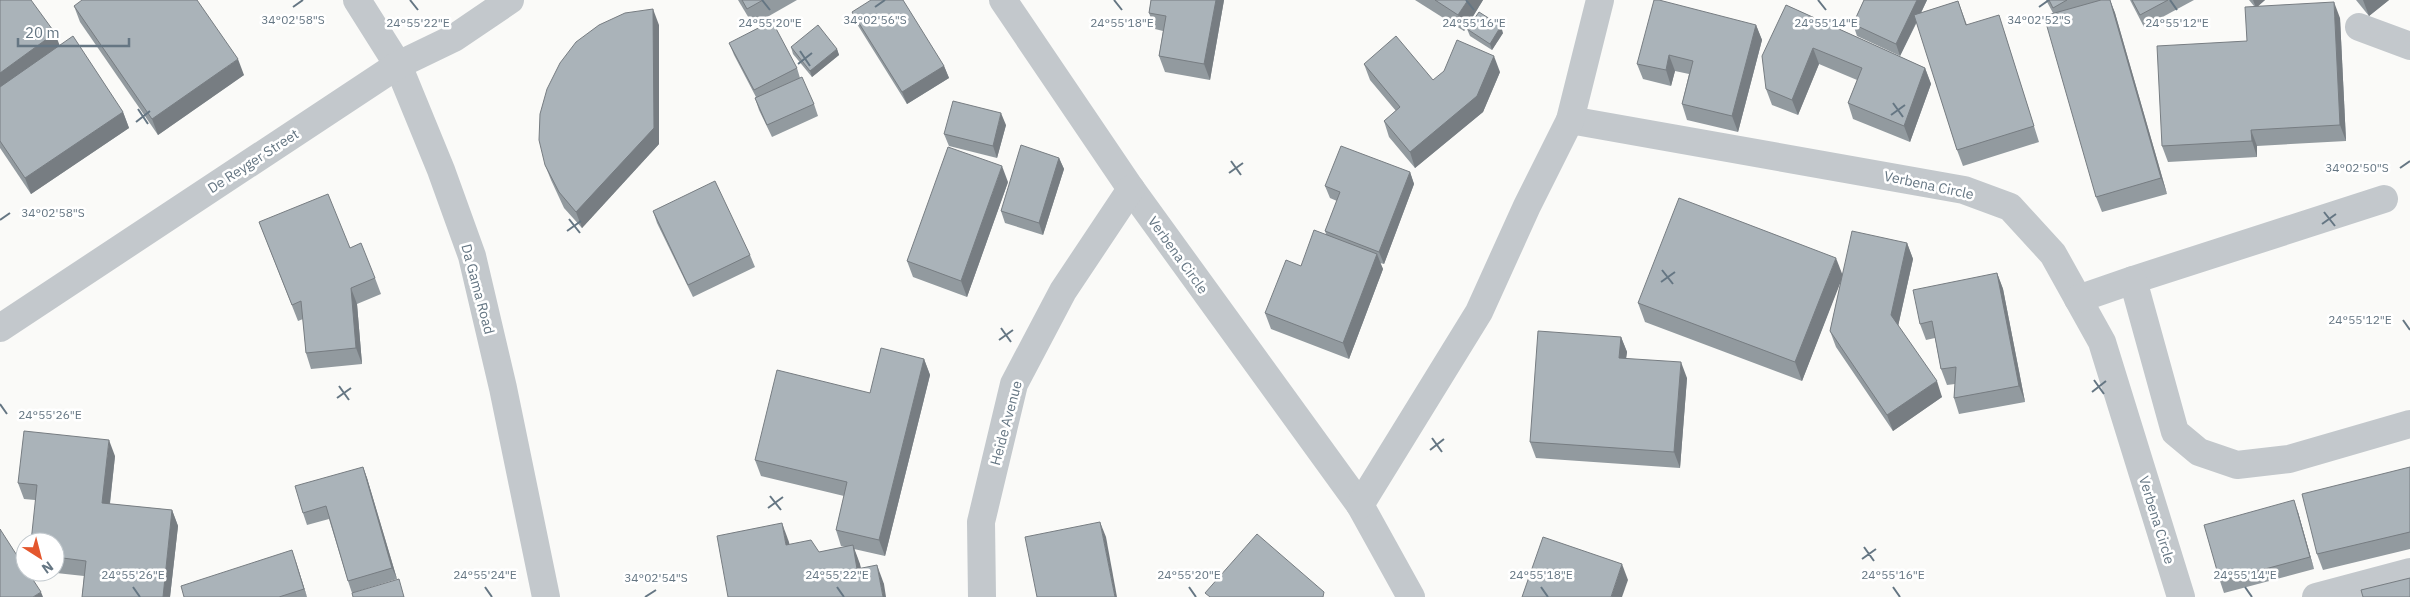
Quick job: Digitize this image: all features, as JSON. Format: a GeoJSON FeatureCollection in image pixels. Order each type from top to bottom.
{"type":"FeatureCollection","features":[{"type":"Feature","properties":{"kind":"street","name":"Da Gama Road"},"geometry":{"type":"LineString","coordinates":[[357,0],[398,65],[472,256],[503,388],[546,597]]}},
{"type":"Feature","properties":{"kind":"street","name":"De Reyger Street"},"geometry":{"type":"LineString","coordinates":[[0,328],[398,65],[454,38],[510,0]]}},
{"type":"Feature","properties":{"kind":"street","name":"Verbena Circle"},"geometry":{"type":"LineString","coordinates":[[1003,0],[1130,189],[1360,505],[1411,597]]}},
{"type":"Feature","properties":{"kind":"street"},"geometry":{"type":"LineString","coordinates":[[1360,505],[1478,312],[1527,206],[1570,120],[1600,0]]}},
{"type":"Feature","properties":{"kind":"street"},"geometry":{"type":"LineString","coordinates":[[2359,27],[2410,46]]}},
{"type":"Feature","properties":{"kind":"street","name":"Verbena Circle"},"geometry":{"type":"LineString","coordinates":[[1570,120],[1964,190],[2010,206],[2053,254],[2102,342],[2180,597]]}},
{"type":"Feature","properties":{"kind":"street","name":"Heide Avenue"},"geometry":{"type":"LineString","coordinates":[[982,597],[981,522],[1014,384],[1064,290],[1130,189]]}},
{"type":"Feature","properties":{"kind":"street"},"geometry":{"type":"LineString","coordinates":[[2078,299],[2384,200]]}},
{"type":"Feature","properties":{"kind":"street"},"geometry":{"type":"LineString","coordinates":[[2133,280],[2175,432],[2199,452],[2237,465],[2289,460],[2410,424]]}},
{"type":"Feature","properties":{"kind":"street"},"geometry":{"type":"LineString","coordinates":[[2331,595],[2410,572]]}},
{"type":"Feature","properties":{"kind":"building"},"geometry":{"type":"Polygon","coordinates":[[[0,0],[31,0],[55,33],[0,73],[0,0]]]}},
{"type":"Feature","properties":{"kind":"building"},"geometry":{"type":"Polygon","coordinates":[[[82,0],[197,0],[238,59],[152,119],[74,6],[82,0]]]}},
{"type":"Feature","properties":{"kind":"building"},"geometry":{"type":"Polygon","coordinates":[[[742,0],[763,0],[747,9],[742,0]]]}},
{"type":"Feature","properties":{"kind":"building"},"geometry":{"type":"Polygon","coordinates":[[[871,0],[903,0],[944,66],[902,92],[852,12],[871,0]]]}},
{"type":"Feature","properties":{"kind":"building"},"geometry":{"type":"Polygon","coordinates":[[[1151,0],[1216,0],[1204,64],[1159,56],[1166,16],[1149,13],[1151,0]]]}},
{"type":"Feature","properties":{"kind":"building"},"geometry":{"type":"Polygon","coordinates":[[[1435,0],[1468,0],[1458,15],[1435,0]]]}},
{"type":"Feature","properties":{"kind":"building"},"geometry":{"type":"Polygon","coordinates":[[[1654,0],[1756,25],[1732,116],[1682,104],[1693,61],[1669,55],[1666,70],[1637,64],[1654,0]]]}},
{"type":"Feature","properties":{"kind":"building"},"geometry":{"type":"Polygon","coordinates":[[[1864,0],[1917,0],[1896,44],[1853,24],[1864,0]]]}},
{"type":"Feature","properties":{"kind":"building"},"geometry":{"type":"Polygon","coordinates":[[[2049,0],[2067,0],[2053,8],[2049,0]]]}},
{"type":"Feature","properties":{"kind":"building"},"geometry":{"type":"Polygon","coordinates":[[[2101,0],[2110,0],[2161,178],[2096,197],[2044,16],[2101,0]]]}},
{"type":"Feature","properties":{"kind":"building"},"geometry":{"type":"Polygon","coordinates":[[[2132,0],[2168,0],[2140,15],[2132,0]]]}},
{"type":"Feature","properties":{"kind":"building"},"geometry":{"type":"Polygon","coordinates":[[[1958,1],[1966,25],[1999,15],[2034,126],[1957,150],[1914,15],[1958,1]]]}},
{"type":"Feature","properties":{"kind":"building"},"geometry":{"type":"Polygon","coordinates":[[[2334,2],[2340,125],[2251,130],[2252,141],[2162,146],[2157,46],[2247,41],[2245,7],[2334,2]]]}},
{"type":"Feature","properties":{"kind":"building"},"geometry":{"type":"Polygon","coordinates":[[[1786,5],[1925,68],[1904,126],[1848,103],[1862,68],[1813,48],[1792,100],[1766,89],[1762,56],[1786,5]]]}},
{"type":"Feature","properties":{"kind":"building"},"geometry":{"type":"Polygon","coordinates":[[[653,9],[654,128],[576,212],[559,192],[545,165],[539,140],[540,114],[547,89],[560,63],[576,42],[599,25],[625,13],[653,9]]]}},
{"type":"Feature","properties":{"kind":"building"},"geometry":{"type":"Polygon","coordinates":[[[1479,12],[1501,26],[1490,44],[1467,29],[1479,12]]]}},
{"type":"Feature","properties":{"kind":"building"},"geometry":{"type":"Polygon","coordinates":[[[772,21],[797,68],[754,90],[729,43],[772,21]]]}},
{"type":"Feature","properties":{"kind":"building"},"geometry":{"type":"Polygon","coordinates":[[[818,25],[837,49],[810,71],[791,47],[818,25]]]}},
{"type":"Feature","properties":{"kind":"building"},"geometry":{"type":"Polygon","coordinates":[[[73,36],[123,112],[25,178],[0,141],[0,87],[73,36]]]}},
{"type":"Feature","properties":{"kind":"building"},"geometry":{"type":"Polygon","coordinates":[[[1396,36],[1433,80],[1444,71],[1457,40],[1494,56],[1477,96],[1410,152],[1384,121],[1400,107],[1364,64],[1396,36]]]}},
{"type":"Feature","properties":{"kind":"building"},"geometry":{"type":"Polygon","coordinates":[[[802,77],[814,104],[767,125],[755,98],[802,77]]]}},
{"type":"Feature","properties":{"kind":"building"},"geometry":{"type":"Polygon","coordinates":[[[953,101],[1001,113],[993,146],[944,134],[953,101]]]}},
{"type":"Feature","properties":{"kind":"building"},"geometry":{"type":"Polygon","coordinates":[[[1021,145],[1059,158],[1039,223],[1001,211],[1021,145]]]}},
{"type":"Feature","properties":{"kind":"building"},"geometry":{"type":"Polygon","coordinates":[[[1341,146],[1410,172],[1379,252],[1325,231],[1340,192],[1325,186],[1341,146]]]}},
{"type":"Feature","properties":{"kind":"building"},"geometry":{"type":"Polygon","coordinates":[[[948,147],[1002,166],[961,281],[907,261],[948,147]]]}},
{"type":"Feature","properties":{"kind":"building"},"geometry":{"type":"Polygon","coordinates":[[[715,181],[750,255],[688,285],[653,211],[715,181]]]}},
{"type":"Feature","properties":{"kind":"building"},"geometry":{"type":"Polygon","coordinates":[[[328,194],[350,248],[361,243],[375,278],[351,288],[356,348],[306,353],[301,301],[292,305],[259,222],[328,194]]]}},
{"type":"Feature","properties":{"kind":"building"},"geometry":{"type":"Polygon","coordinates":[[[1679,198],[1836,258],[1795,362],[1638,303],[1679,198]]]}},
{"type":"Feature","properties":{"kind":"building"},"geometry":{"type":"Polygon","coordinates":[[[1314,230],[1377,254],[1343,343],[1265,313],[1286,260],[1301,266],[1314,230]]]}},
{"type":"Feature","properties":{"kind":"building"},"geometry":{"type":"Polygon","coordinates":[[[1852,231],[1907,243],[1891,315],[1937,381],[1887,415],[1830,331],[1852,231]]]}},
{"type":"Feature","properties":{"kind":"building"},"geometry":{"type":"Polygon","coordinates":[[[1997,273],[2019,386],[1954,398],[1956,367],[1941,369],[1932,321],[1920,324],[1913,290],[1997,273]]]}},
{"type":"Feature","properties":{"kind":"building"},"geometry":{"type":"Polygon","coordinates":[[[1538,331],[1621,337],[1619,358],[1681,362],[1674,452],[1530,442],[1538,331]]]}},
{"type":"Feature","properties":{"kind":"building"},"geometry":{"type":"Polygon","coordinates":[[[881,348],[924,359],[879,540],[836,530],[847,482],[755,460],[777,370],[870,393],[881,348]]]}},
{"type":"Feature","properties":{"kind":"building"},"geometry":{"type":"Polygon","coordinates":[[[24,431],[109,440],[102,503],[172,510],[163,597],[82,597],[86,561],[65,558],[65,532],[32,532],[37,485],[18,483],[24,431]]]}},
{"type":"Feature","properties":{"kind":"building"},"geometry":{"type":"Polygon","coordinates":[[[363,467],[392,568],[348,581],[326,506],[303,513],[295,486],[363,467]]]}},
{"type":"Feature","properties":{"kind":"building"},"geometry":{"type":"Polygon","coordinates":[[[2410,467],[2410,532],[2317,554],[2302,494],[2410,467]]]}},
{"type":"Feature","properties":{"kind":"building"},"geometry":{"type":"Polygon","coordinates":[[[2294,500],[2310,557],[2220,581],[2204,525],[2294,500]]]}},
{"type":"Feature","properties":{"kind":"building"},"geometry":{"type":"Polygon","coordinates":[[[1100,522],[1115,597],[1037,597],[1025,537],[1100,522]]]}},
{"type":"Feature","properties":{"kind":"building"},"geometry":{"type":"Polygon","coordinates":[[[782,523],[786,545],[811,540],[819,552],[853,545],[857,569],[877,565],[883,597],[728,597],[717,536],[782,523]]]}},
{"type":"Feature","properties":{"kind":"building"},"geometry":{"type":"Polygon","coordinates":[[[0,529],[15,552],[15,582],[34,582],[41,592],[33,597],[0,597],[0,529]]]}},
{"type":"Feature","properties":{"kind":"building"},"geometry":{"type":"Polygon","coordinates":[[[1257,534],[1324,592],[1323,597],[1210,597],[1205,593],[1257,534]]]}},
{"type":"Feature","properties":{"kind":"building"},"geometry":{"type":"Polygon","coordinates":[[[1543,537],[1622,564],[1611,597],[1522,597],[1543,537]]]}},
{"type":"Feature","properties":{"kind":"building"},"geometry":{"type":"Polygon","coordinates":[[[292,550],[304,589],[279,597],[184,597],[181,586],[292,550]]]}},
{"type":"Feature","properties":{"kind":"building"},"geometry":{"type":"Polygon","coordinates":[[[2410,578],[2410,597],[2363,597],[2361,590],[2410,578]]]}},
{"type":"Feature","properties":{"kind":"building"},"geometry":{"type":"Polygon","coordinates":[[[399,579],[404,597],[353,597],[352,593],[399,579]]]}}]}
